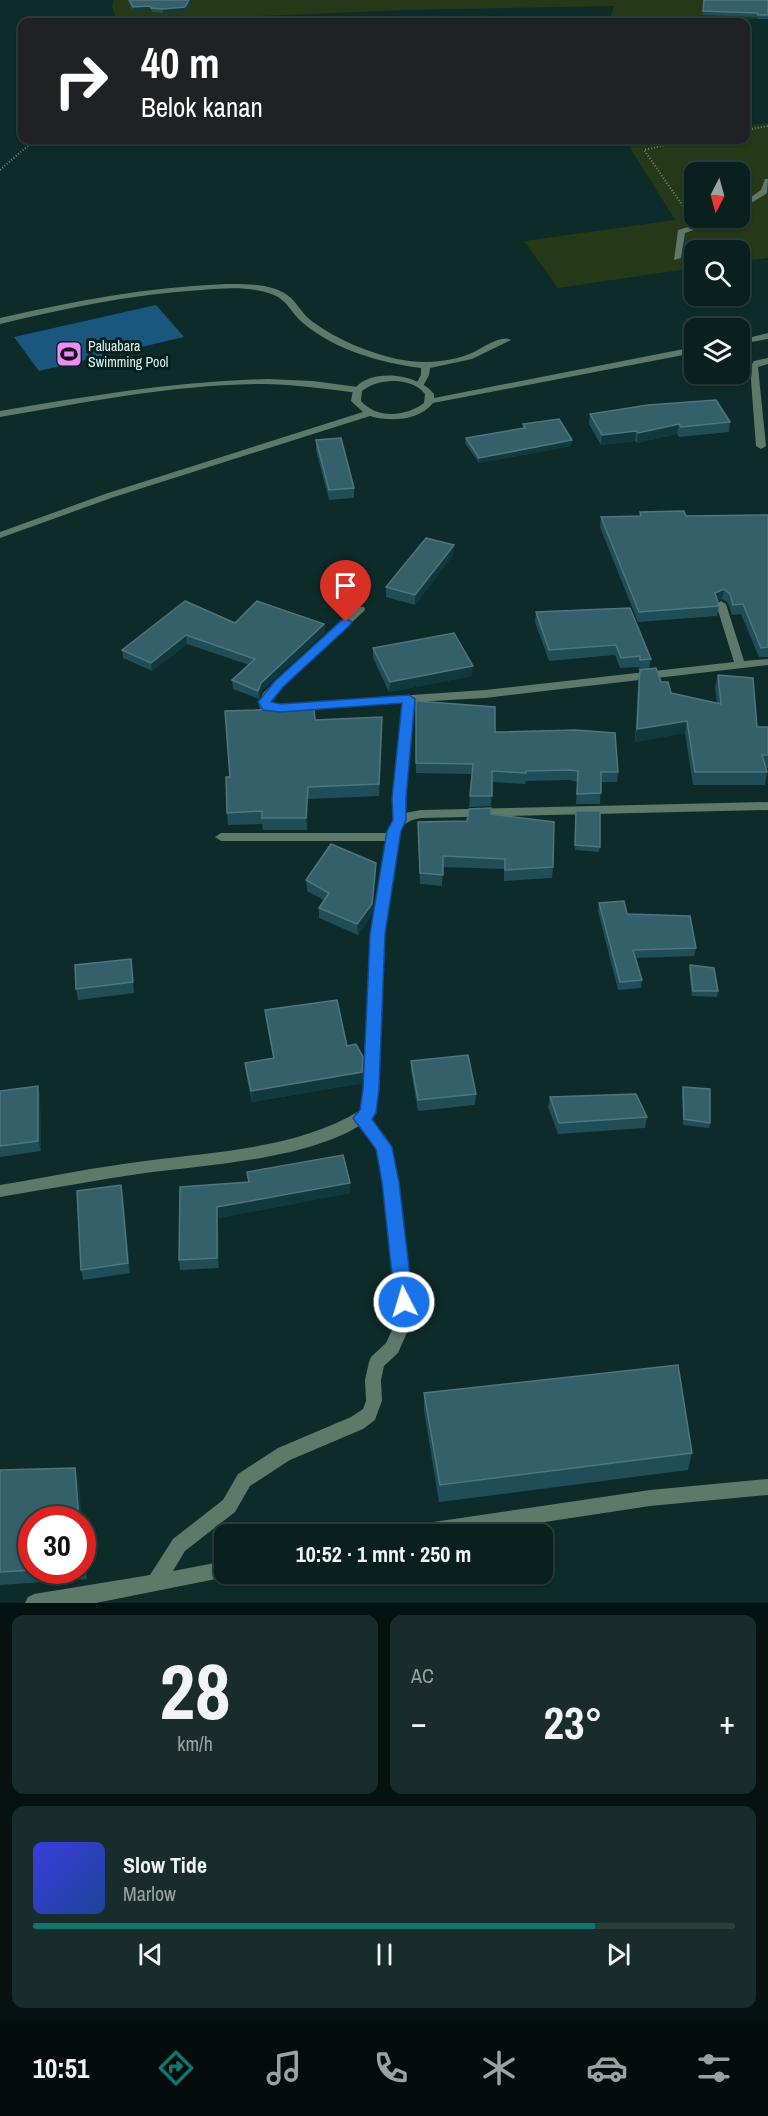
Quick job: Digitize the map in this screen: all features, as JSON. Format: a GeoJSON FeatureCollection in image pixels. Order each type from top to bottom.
{"type":"FeatureCollection","features":[{"type":"Feature","properties":{"kind":"street"},"geometry":{"type":"LineString","coordinates":[[750,201],[764,191],[768,181]]}},
{"type":"Feature","properties":{"kind":"street"},"geometry":{"type":"LineString","coordinates":[[677,258],[681,232],[695,228]]}},
{"type":"Feature","properties":{"kind":"street"},"geometry":{"type":"LineString","coordinates":[[0,321],[81,302],[128,294],[178,288],[255,288],[280,294],[299,311],[305,320],[344,342],[372,354],[407,364],[426,366],[470,357],[507,340]]}},
{"type":"Feature","properties":{"kind":"street"},"geometry":{"type":"LineString","coordinates":[[750,340],[768,336]]}},
{"type":"Feature","properties":{"kind":"street"},"geometry":{"type":"LineString","coordinates":[[430,401],[428,391],[420,384],[404,379],[383,379],[366,384],[358,390],[356,397],[358,404],[370,412],[390,416],[410,415],[425,408],[430,401],[684,352]]}},
{"type":"Feature","properties":{"kind":"street"},"geometry":{"type":"LineString","coordinates":[[760,446],[754,367],[757,363],[768,361]]}},
{"type":"Feature","properties":{"kind":"street"},"geometry":{"type":"LineString","coordinates":[[420,384],[425,375],[426,366]]}},
{"type":"Feature","properties":{"kind":"street"},"geometry":{"type":"LineString","coordinates":[[0,414],[176,386],[225,382],[259,381],[331,385],[358,390]]}},
{"type":"Feature","properties":{"kind":"street"},"geometry":{"type":"LineString","coordinates":[[0,535],[111,495],[370,412]]}},
{"type":"Feature","properties":{"kind":"street"},"geometry":{"type":"LineString","coordinates":[[721,604],[740,665]]}},
{"type":"Feature","properties":{"kind":"street"},"geometry":{"type":"LineString","coordinates":[[360,609],[267,696],[265,706],[281,708],[536,689],[768,662]]}},
{"type":"Feature","properties":{"kind":"street"},"geometry":{"type":"LineString","coordinates":[[0,1191],[250,1152],[327,1135],[354,1124],[368,1113],[378,934],[393,837],[399,820],[399,798],[409,699]]}},
{"type":"Feature","properties":{"kind":"street"},"geometry":{"type":"LineString","coordinates":[[399,820],[421,814],[768,806]]}},
{"type":"Feature","properties":{"kind":"street"},"geometry":{"type":"LineString","coordinates":[[221,837],[393,837]]}},
{"type":"Feature","properties":{"kind":"street"},"geometry":{"type":"LineString","coordinates":[[155,1583],[179,1545],[229,1506],[244,1480],[284,1454],[357,1422],[369,1414],[374,1401],[373,1380],[377,1362],[392,1348],[405,1319],[391,1182],[384,1147],[362,1118]]}},
{"type":"Feature","properties":{"kind":"street"},"geometry":{"type":"LineString","coordinates":[[479,1524],[650,1498],[768,1487]]}},
{"type":"Feature","properties":{"kind":"street"},"geometry":{"type":"LineString","coordinates":[[34,1603],[214,1572]]}},
{"type":"Feature","properties":{"kind":"path"},"geometry":{"type":"LineString","coordinates":[[750,129],[768,126]]}},
{"type":"Feature","properties":{"kind":"path"},"geometry":{"type":"LineString","coordinates":[[0,170],[30,144]]}},
{"type":"Feature","properties":{"kind":"path"},"geometry":{"type":"LineString","coordinates":[[664,144],[644,151],[684,207]]}},
{"type":"Feature","properties":{"kind":"green space"},"geometry":{"type":"Polygon","coordinates":[[[113,0],[768,0],[768,19],[610,18],[614,6],[409,10],[214,18],[116,18],[112,7],[113,0]]]}},
{"type":"Feature","properties":{"kind":"green space"},"geometry":{"type":"Polygon","coordinates":[[[768,123],[768,258],[750,261],[750,240],[684,240],[684,269],[558,288],[524,241],[675,220],[629,146],[750,144],[750,125],[768,123]]]}},
{"type":"Feature","properties":{"kind":"water","name":"Paluabara Swimming Pool"},"geometry":{"type":"Polygon","coordinates":[[[156,305],[184,337],[39,371],[14,337],[156,305]]]}},
{"type":"Feature","properties":{"kind":"building"},"geometry":{"type":"Polygon","coordinates":[[[129,0],[189,0],[185,7],[163,9],[150,6],[133,7],[129,0]]]}},
{"type":"Feature","properties":{"kind":"building"},"geometry":{"type":"Polygon","coordinates":[[[704,0],[768,0],[768,15],[703,11],[704,0]]]}},
{"type":"Feature","properties":{"kind":"building"},"geometry":{"type":"Polygon","coordinates":[[[716,400],[730,422],[681,427],[679,424],[638,433],[636,431],[602,435],[590,414],[648,405],[716,400]]]}},
{"type":"Feature","properties":{"kind":"building"},"geometry":{"type":"Polygon","coordinates":[[[559,419],[572,440],[479,458],[466,438],[525,428],[523,424],[559,419]]]}},
{"type":"Feature","properties":{"kind":"building"},"geometry":{"type":"Polygon","coordinates":[[[341,438],[354,488],[329,490],[316,440],[341,438]]]}},
{"type":"Feature","properties":{"kind":"building"},"geometry":{"type":"Polygon","coordinates":[[[684,511],[686,516],[768,515],[768,647],[761,648],[743,604],[733,605],[730,594],[724,589],[715,593],[719,606],[639,612],[601,517],[641,516],[640,512],[684,511]]]}},
{"type":"Feature","properties":{"kind":"building"},"geometry":{"type":"Polygon","coordinates":[[[426,538],[454,545],[415,595],[386,587],[426,538]]]}},
{"type":"Feature","properties":{"kind":"building"},"geometry":{"type":"Polygon","coordinates":[[[185,601],[235,623],[257,601],[324,624],[261,683],[258,691],[232,680],[255,659],[186,635],[151,663],[122,650],[185,601]]]}},
{"type":"Feature","properties":{"kind":"building"},"geometry":{"type":"Polygon","coordinates":[[[630,608],[651,659],[640,660],[640,656],[621,658],[616,645],[549,650],[536,612],[630,608]]]}},
{"type":"Feature","properties":{"kind":"building"},"geometry":{"type":"Polygon","coordinates":[[[454,633],[473,666],[390,682],[373,648],[454,633]]]}},
{"type":"Feature","properties":{"kind":"building"},"geometry":{"type":"Polygon","coordinates":[[[656,668],[661,682],[668,682],[671,693],[721,704],[718,675],[753,678],[757,727],[768,727],[768,755],[762,755],[767,772],[695,772],[687,721],[637,729],[640,670],[656,668]]]}},
{"type":"Feature","properties":{"kind":"building"},"geometry":{"type":"Polygon","coordinates":[[[416,701],[495,707],[495,732],[576,730],[615,733],[618,772],[601,772],[601,793],[577,794],[578,771],[526,771],[526,773],[492,771],[492,796],[470,796],[473,764],[416,763],[416,701]]]}},
{"type":"Feature","properties":{"kind":"building"},"geometry":{"type":"Polygon","coordinates":[[[314,708],[315,720],[382,717],[379,784],[308,787],[306,818],[262,818],[262,811],[227,813],[226,777],[230,777],[225,711],[314,708]]]}},
{"type":"Feature","properties":{"kind":"building"},"geometry":{"type":"Polygon","coordinates":[[[491,808],[491,814],[554,822],[553,867],[505,870],[505,859],[443,856],[443,875],[420,873],[418,822],[467,821],[469,809],[491,808]]]}},
{"type":"Feature","properties":{"kind":"building"},"geometry":{"type":"Polygon","coordinates":[[[576,811],[600,811],[600,847],[575,845],[576,811]]]}},
{"type":"Feature","properties":{"kind":"building"},"geometry":{"type":"Polygon","coordinates":[[[331,844],[376,863],[372,904],[357,924],[319,908],[329,893],[306,880],[331,844]]]}},
{"type":"Feature","properties":{"kind":"building"},"geometry":{"type":"Polygon","coordinates":[[[624,901],[627,914],[690,916],[696,948],[633,950],[642,980],[620,982],[599,903],[624,901]]]}},
{"type":"Feature","properties":{"kind":"building"},"geometry":{"type":"Polygon","coordinates":[[[131,959],[133,982],[76,989],[75,965],[131,959]]]}},
{"type":"Feature","properties":{"kind":"building"},"geometry":{"type":"Polygon","coordinates":[[[690,965],[714,968],[718,991],[693,991],[690,965]]]}},
{"type":"Feature","properties":{"kind":"building"},"geometry":{"type":"Polygon","coordinates":[[[337,1000],[347,1046],[356,1044],[363,1057],[362,1072],[251,1091],[245,1063],[274,1058],[265,1010],[337,1000]]]}},
{"type":"Feature","properties":{"kind":"building"},"geometry":{"type":"Polygon","coordinates":[[[468,1055],[476,1094],[418,1100],[411,1061],[468,1055]]]}},
{"type":"Feature","properties":{"kind":"building"},"geometry":{"type":"Polygon","coordinates":[[[38,1086],[38,1141],[0,1146],[0,1091],[38,1086]]]}},
{"type":"Feature","properties":{"kind":"building"},"geometry":{"type":"Polygon","coordinates":[[[683,1087],[710,1089],[710,1123],[684,1119],[683,1087]]]}},
{"type":"Feature","properties":{"kind":"building"},"geometry":{"type":"Polygon","coordinates":[[[636,1094],[647,1117],[559,1123],[550,1097],[636,1094]]]}},
{"type":"Feature","properties":{"kind":"building"},"geometry":{"type":"Polygon","coordinates":[[[343,1155],[350,1183],[217,1207],[217,1258],[179,1260],[180,1187],[249,1182],[247,1172],[343,1155]]]}},
{"type":"Feature","properties":{"kind":"building"},"geometry":{"type":"Polygon","coordinates":[[[121,1185],[128,1263],[81,1270],[77,1191],[121,1185]]]}},
{"type":"Feature","properties":{"kind":"building"},"geometry":{"type":"Polygon","coordinates":[[[678,1365],[692,1453],[440,1485],[424,1393],[678,1365]]]}},
{"type":"Feature","properties":{"kind":"building"},"geometry":{"type":"Polygon","coordinates":[[[75,1468],[78,1506],[18,1506],[18,1571],[0,1572],[0,1470],[75,1468]]]}},
{"type":"Feature","properties":{"kind":"place","name":"Paluabara Swimming Pool"},"geometry":{"type":"Point","coordinates":[69,354]}},
{"type":"Feature","properties":{"kind":"route"},"geometry":{"type":"LineString","coordinates":[[346,622],[279,684],[264,702],[267,707],[281,708],[409,699],[399,798],[399,820],[394,831],[378,934],[371,1089],[368,1113],[362,1118],[384,1147],[391,1182],[404,1302]]}}]}
